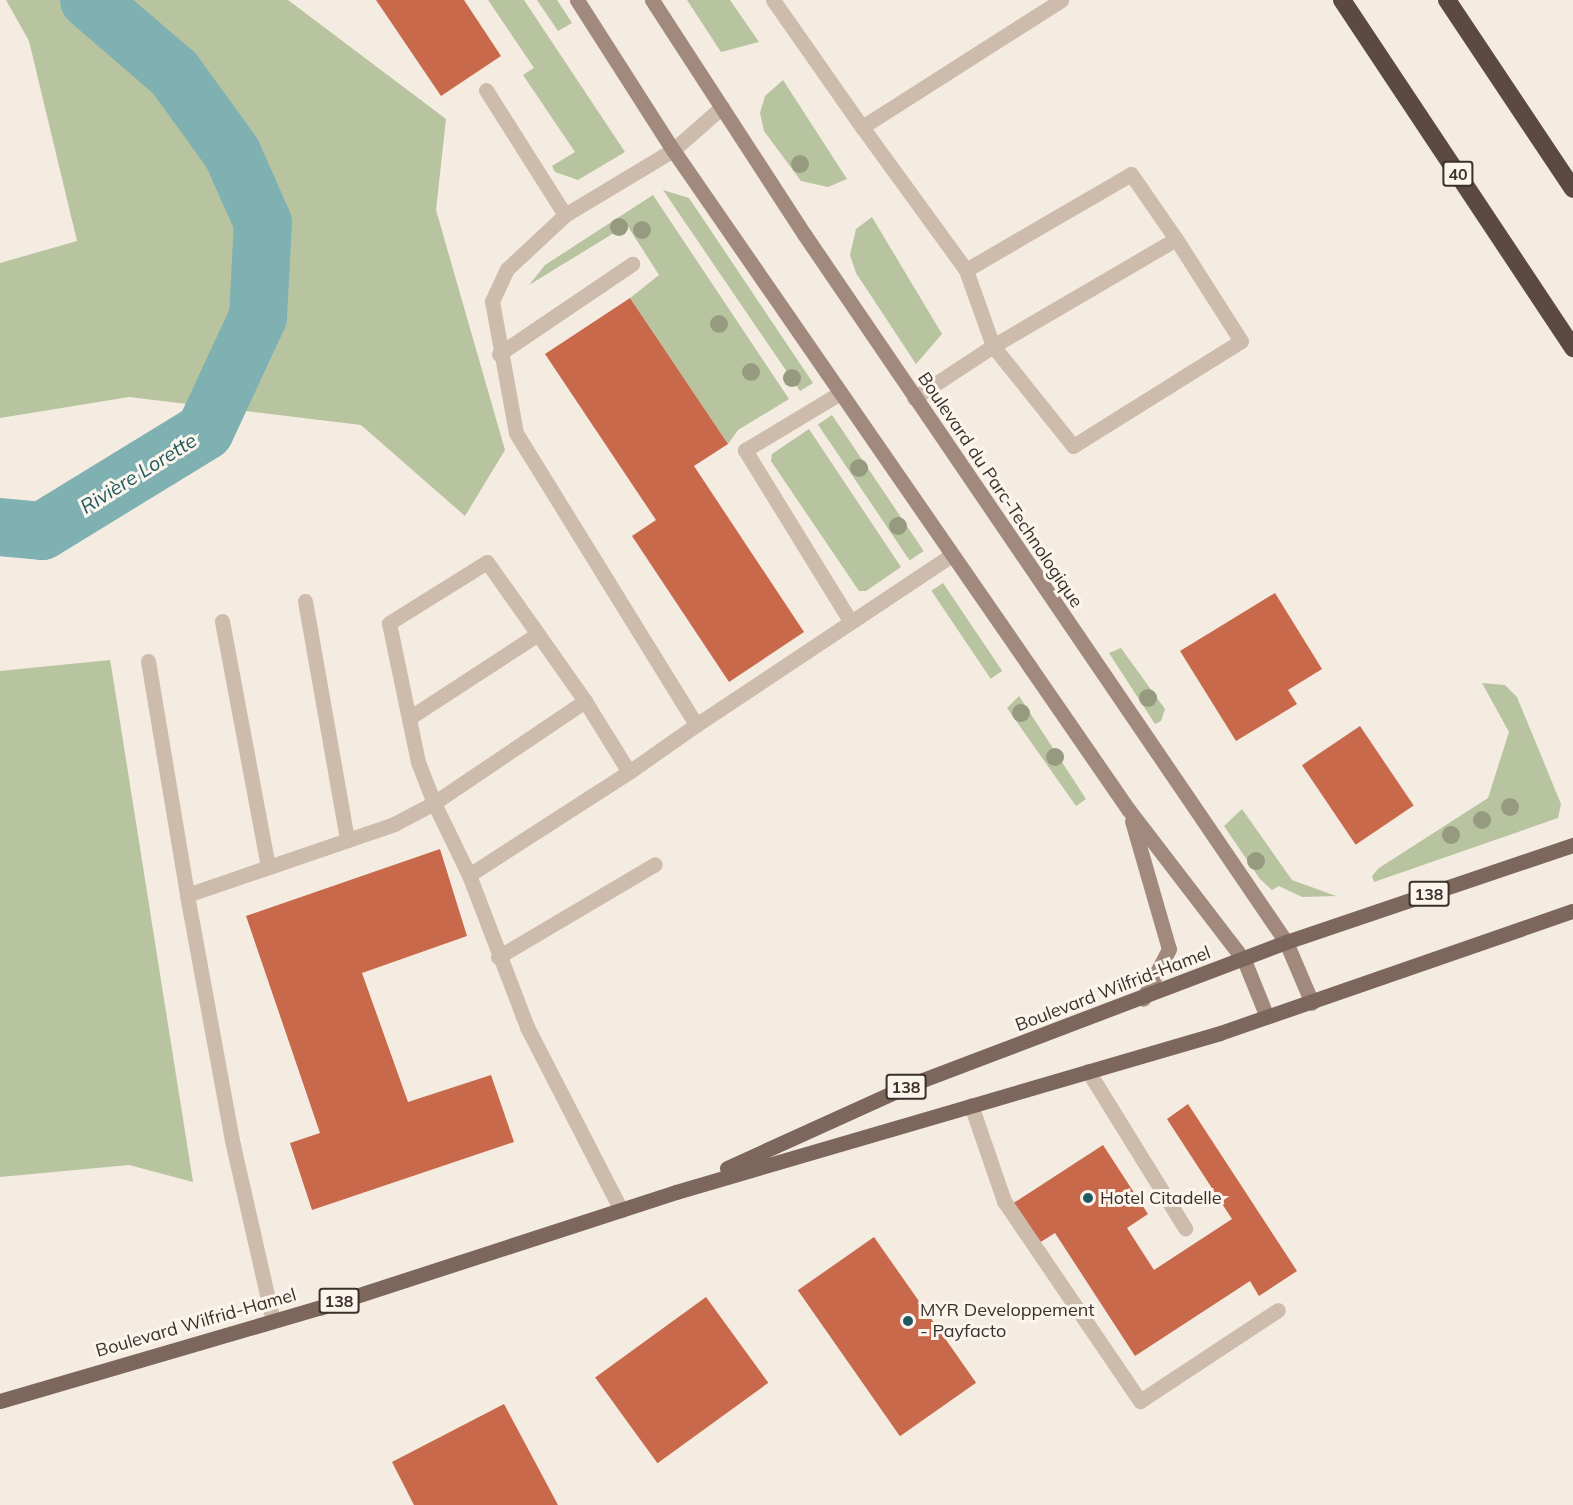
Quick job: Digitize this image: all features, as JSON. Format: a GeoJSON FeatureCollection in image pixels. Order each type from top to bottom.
{"type":"FeatureCollection","features":[{"type":"Feature","properties":{"kind":"highway","name":"40"},"geometry":{"type":"LineString","coordinates":[[1342,0],[1573,348]]}},
{"type":"Feature","properties":{"kind":"highway"},"geometry":{"type":"LineString","coordinates":[[1448,0],[1573,189]]}},
{"type":"Feature","properties":{"kind":"main road"},"geometry":{"type":"LineString","coordinates":[[577,0],[673,150],[1128,809],[1244,960],[1268,1017]]}},
{"type":"Feature","properties":{"kind":"main road","name":"Boulevard du Parc-Technologique"},"geometry":{"type":"LineString","coordinates":[[652,0],[914,398],[1286,942],[1312,1003]]}},
{"type":"Feature","properties":{"kind":"main road"},"geometry":{"type":"LineString","coordinates":[[1128,809],[1169,950],[1143,999]]}},
{"type":"Feature","properties":{"kind":"main road","name":"Boulevard Wilfrid-Hamel"},"geometry":{"type":"LineString","coordinates":[[676,1192],[912,1084],[1143,999],[1286,942],[1573,845]]}},
{"type":"Feature","properties":{"kind":"main road","name":"Boulevard Wilfrid-Hamel"},"geometry":{"type":"LineString","coordinates":[[0,1401],[273,1321],[676,1192],[1268,1017],[1573,911]]}},
{"type":"Feature","properties":{"kind":"lane"},"geometry":{"type":"LineString","coordinates":[[773,0],[966,270],[993,346],[1073,446],[1241,341],[1176,239],[1131,174],[966,270]]}},
{"type":"Feature","properties":{"kind":"lane"},"geometry":{"type":"LineString","coordinates":[[862,127],[1061,0]]}},
{"type":"Feature","properties":{"kind":"lane"},"geometry":{"type":"LineString","coordinates":[[486,90],[566,215]]}},
{"type":"Feature","properties":{"kind":"lane"},"geometry":{"type":"LineString","coordinates":[[696,725],[516,434],[499,354],[492,301],[507,269],[566,215],[673,150],[722,107]]}},
{"type":"Feature","properties":{"kind":"lane"},"geometry":{"type":"LineString","coordinates":[[914,398],[993,346],[1176,239]]}},
{"type":"Feature","properties":{"kind":"lane"},"geometry":{"type":"LineString","coordinates":[[499,354],[632,264]]}},
{"type":"Feature","properties":{"kind":"lane"},"geometry":{"type":"LineString","coordinates":[[840,393],[746,450],[851,622]]}},
{"type":"Feature","properties":{"kind":"lane"},"geometry":{"type":"LineString","coordinates":[[469,875],[628,772],[952,555]]}},
{"type":"Feature","properties":{"kind":"lane"},"geometry":{"type":"LineString","coordinates":[[621,1210],[527,1027],[498,957],[469,875],[434,803],[409,718],[389,623],[487,562],[585,701],[628,772]]}},
{"type":"Feature","properties":{"kind":"lane"},"geometry":{"type":"LineString","coordinates":[[305,601],[347,840]]}},
{"type":"Feature","properties":{"kind":"lane"},"geometry":{"type":"LineString","coordinates":[[222,621],[268,867]]}},
{"type":"Feature","properties":{"kind":"lane"},"geometry":{"type":"LineString","coordinates":[[409,718],[538,634]]}},
{"type":"Feature","properties":{"kind":"lane"},"geometry":{"type":"LineString","coordinates":[[148,661],[187,895],[233,1145],[273,1321]]}},
{"type":"Feature","properties":{"kind":"lane"},"geometry":{"type":"LineString","coordinates":[[187,895],[347,840],[434,803],[585,701]]}},
{"type":"Feature","properties":{"kind":"lane"},"geometry":{"type":"LineString","coordinates":[[498,957],[655,864]]}},
{"type":"Feature","properties":{"kind":"lane"},"geometry":{"type":"LineString","coordinates":[[1088,1071],[1185,1228]]}},
{"type":"Feature","properties":{"kind":"lane"},"geometry":{"type":"LineString","coordinates":[[971,1105],[1004,1202],[1140,1401],[1278,1310]]}},
{"type":"Feature","properties":{"kind":"green space"},"geometry":{"type":"Polygon","coordinates":[[[6,0],[288,0],[446,119],[436,210],[505,450],[465,516],[361,425],[129,397],[0,418],[0,263],[77,241],[29,41],[6,0]]]}},
{"type":"Feature","properties":{"kind":"green space"},"geometry":{"type":"Polygon","coordinates":[[[488,0],[524,0],[625,152],[578,180],[555,172],[552,166],[575,152],[523,75],[534,68],[488,0]]]}},
{"type":"Feature","properties":{"kind":"green space"},"geometry":{"type":"Polygon","coordinates":[[[537,0],[557,0],[572,23],[558,31],[537,0]]]}},
{"type":"Feature","properties":{"kind":"green space"},"geometry":{"type":"Polygon","coordinates":[[[687,0],[730,0],[759,42],[721,52],[687,0]]]}},
{"type":"Feature","properties":{"kind":"green space"},"geometry":{"type":"Polygon","coordinates":[[[783,80],[847,179],[828,187],[801,181],[764,131],[760,113],[765,96],[783,80]]]}},
{"type":"Feature","properties":{"kind":"green space"},"geometry":{"type":"Polygon","coordinates":[[[663,190],[689,198],[813,383],[800,391],[663,190]]]}},
{"type":"Feature","properties":{"kind":"green space"},"geometry":{"type":"Polygon","coordinates":[[[653,195],[789,399],[738,430],[728,444],[630,298],[659,275],[627,225],[529,285],[545,265],[653,195]]]}},
{"type":"Feature","properties":{"kind":"green space"},"geometry":{"type":"Polygon","coordinates":[[[872,217],[942,334],[916,364],[856,273],[850,255],[856,229],[872,217]]]}},
{"type":"Feature","properties":{"kind":"green space"},"geometry":{"type":"Polygon","coordinates":[[[832,415],[924,551],[910,560],[818,425],[832,415]]]}},
{"type":"Feature","properties":{"kind":"green space"},"geometry":{"type":"Polygon","coordinates":[[[809,429],[901,567],[866,591],[859,591],[771,461],[772,454],[809,429]]]}},
{"type":"Feature","properties":{"kind":"green space"},"geometry":{"type":"Polygon","coordinates":[[[943,583],[1002,671],[991,679],[931,591],[943,583]]]}},
{"type":"Feature","properties":{"kind":"green space"},"geometry":{"type":"Polygon","coordinates":[[[1121,648],[1165,709],[1161,721],[1155,724],[1109,653],[1121,648]]]}},
{"type":"Feature","properties":{"kind":"green space"},"geometry":{"type":"Polygon","coordinates":[[[110,660],[193,1182],[129,1165],[0,1177],[0,671],[110,660]]]}},
{"type":"Feature","properties":{"kind":"green space"},"geometry":{"type":"Polygon","coordinates":[[[1482,683],[1505,685],[1517,697],[1561,804],[1558,818],[1374,882],[1372,876],[1379,868],[1488,798],[1509,732],[1482,683]]]}},
{"type":"Feature","properties":{"kind":"green space"},"geometry":{"type":"Polygon","coordinates":[[[1019,696],[1086,799],[1076,806],[1007,708],[1019,696]]]}},
{"type":"Feature","properties":{"kind":"green space"},"geometry":{"type":"Polygon","coordinates":[[[1242,809],[1292,880],[1336,896],[1302,897],[1279,886],[1272,890],[1260,879],[1224,826],[1242,809]]]}},
{"type":"Feature","properties":{"kind":"building"},"geometry":{"type":"Polygon","coordinates":[[[376,0],[464,0],[501,56],[441,96],[376,0]]]}},
{"type":"Feature","properties":{"kind":"building"},"geometry":{"type":"Polygon","coordinates":[[[630,298],[728,444],[694,466],[804,632],[729,682],[632,536],[656,520],[545,354],[630,298]]]}},
{"type":"Feature","properties":{"kind":"building"},"geometry":{"type":"Polygon","coordinates":[[[1275,593],[1322,669],[1288,690],[1297,704],[1236,741],[1180,651],[1275,593]]]}},
{"type":"Feature","properties":{"kind":"building"},"geometry":{"type":"Polygon","coordinates":[[[1360,726],[1414,806],[1356,845],[1302,765],[1360,726]]]}},
{"type":"Feature","properties":{"kind":"building"},"geometry":{"type":"Polygon","coordinates":[[[440,849],[467,936],[362,973],[408,1102],[491,1075],[514,1142],[312,1210],[290,1143],[320,1133],[246,916],[440,849]]]}},
{"type":"Feature","properties":{"kind":"building"},"geometry":{"type":"Polygon","coordinates":[[[1188,1104],[1297,1271],[1259,1296],[1250,1281],[1135,1356],[1055,1233],[1039,1243],[1012,1204],[1103,1145],[1148,1214],[1127,1228],[1154,1270],[1232,1219],[1167,1119],[1188,1104]]]}},
{"type":"Feature","properties":{"kind":"building"},"geometry":{"type":"Polygon","coordinates":[[[874,1237],[976,1383],[900,1436],[798,1290],[874,1237]]]}},
{"type":"Feature","properties":{"kind":"building"},"geometry":{"type":"Polygon","coordinates":[[[706,1297],[768,1383],[657,1463],[595,1378],[706,1297]]]}},
{"type":"Feature","properties":{"kind":"building"},"geometry":{"type":"Polygon","coordinates":[[[504,1404],[558,1505],[414,1505],[392,1462],[504,1404]]]}},
{"type":"Feature","properties":{"kind":"waterway","name":"Rivière Lorette"},"geometry":{"type":"LineString","coordinates":[[0,527],[42,531],[205,431],[258,317],[263,223],[232,153],[174,73],[89,0]]}},
{"type":"Feature","properties":{"kind":"place","name":"Hotel Citadelle"},"geometry":{"type":"Point","coordinates":[1088,1198]}},
{"type":"Feature","properties":{"kind":"place","name":"MYR Developpement - Payfacto"},"geometry":{"type":"Point","coordinates":[908,1321]}}]}
